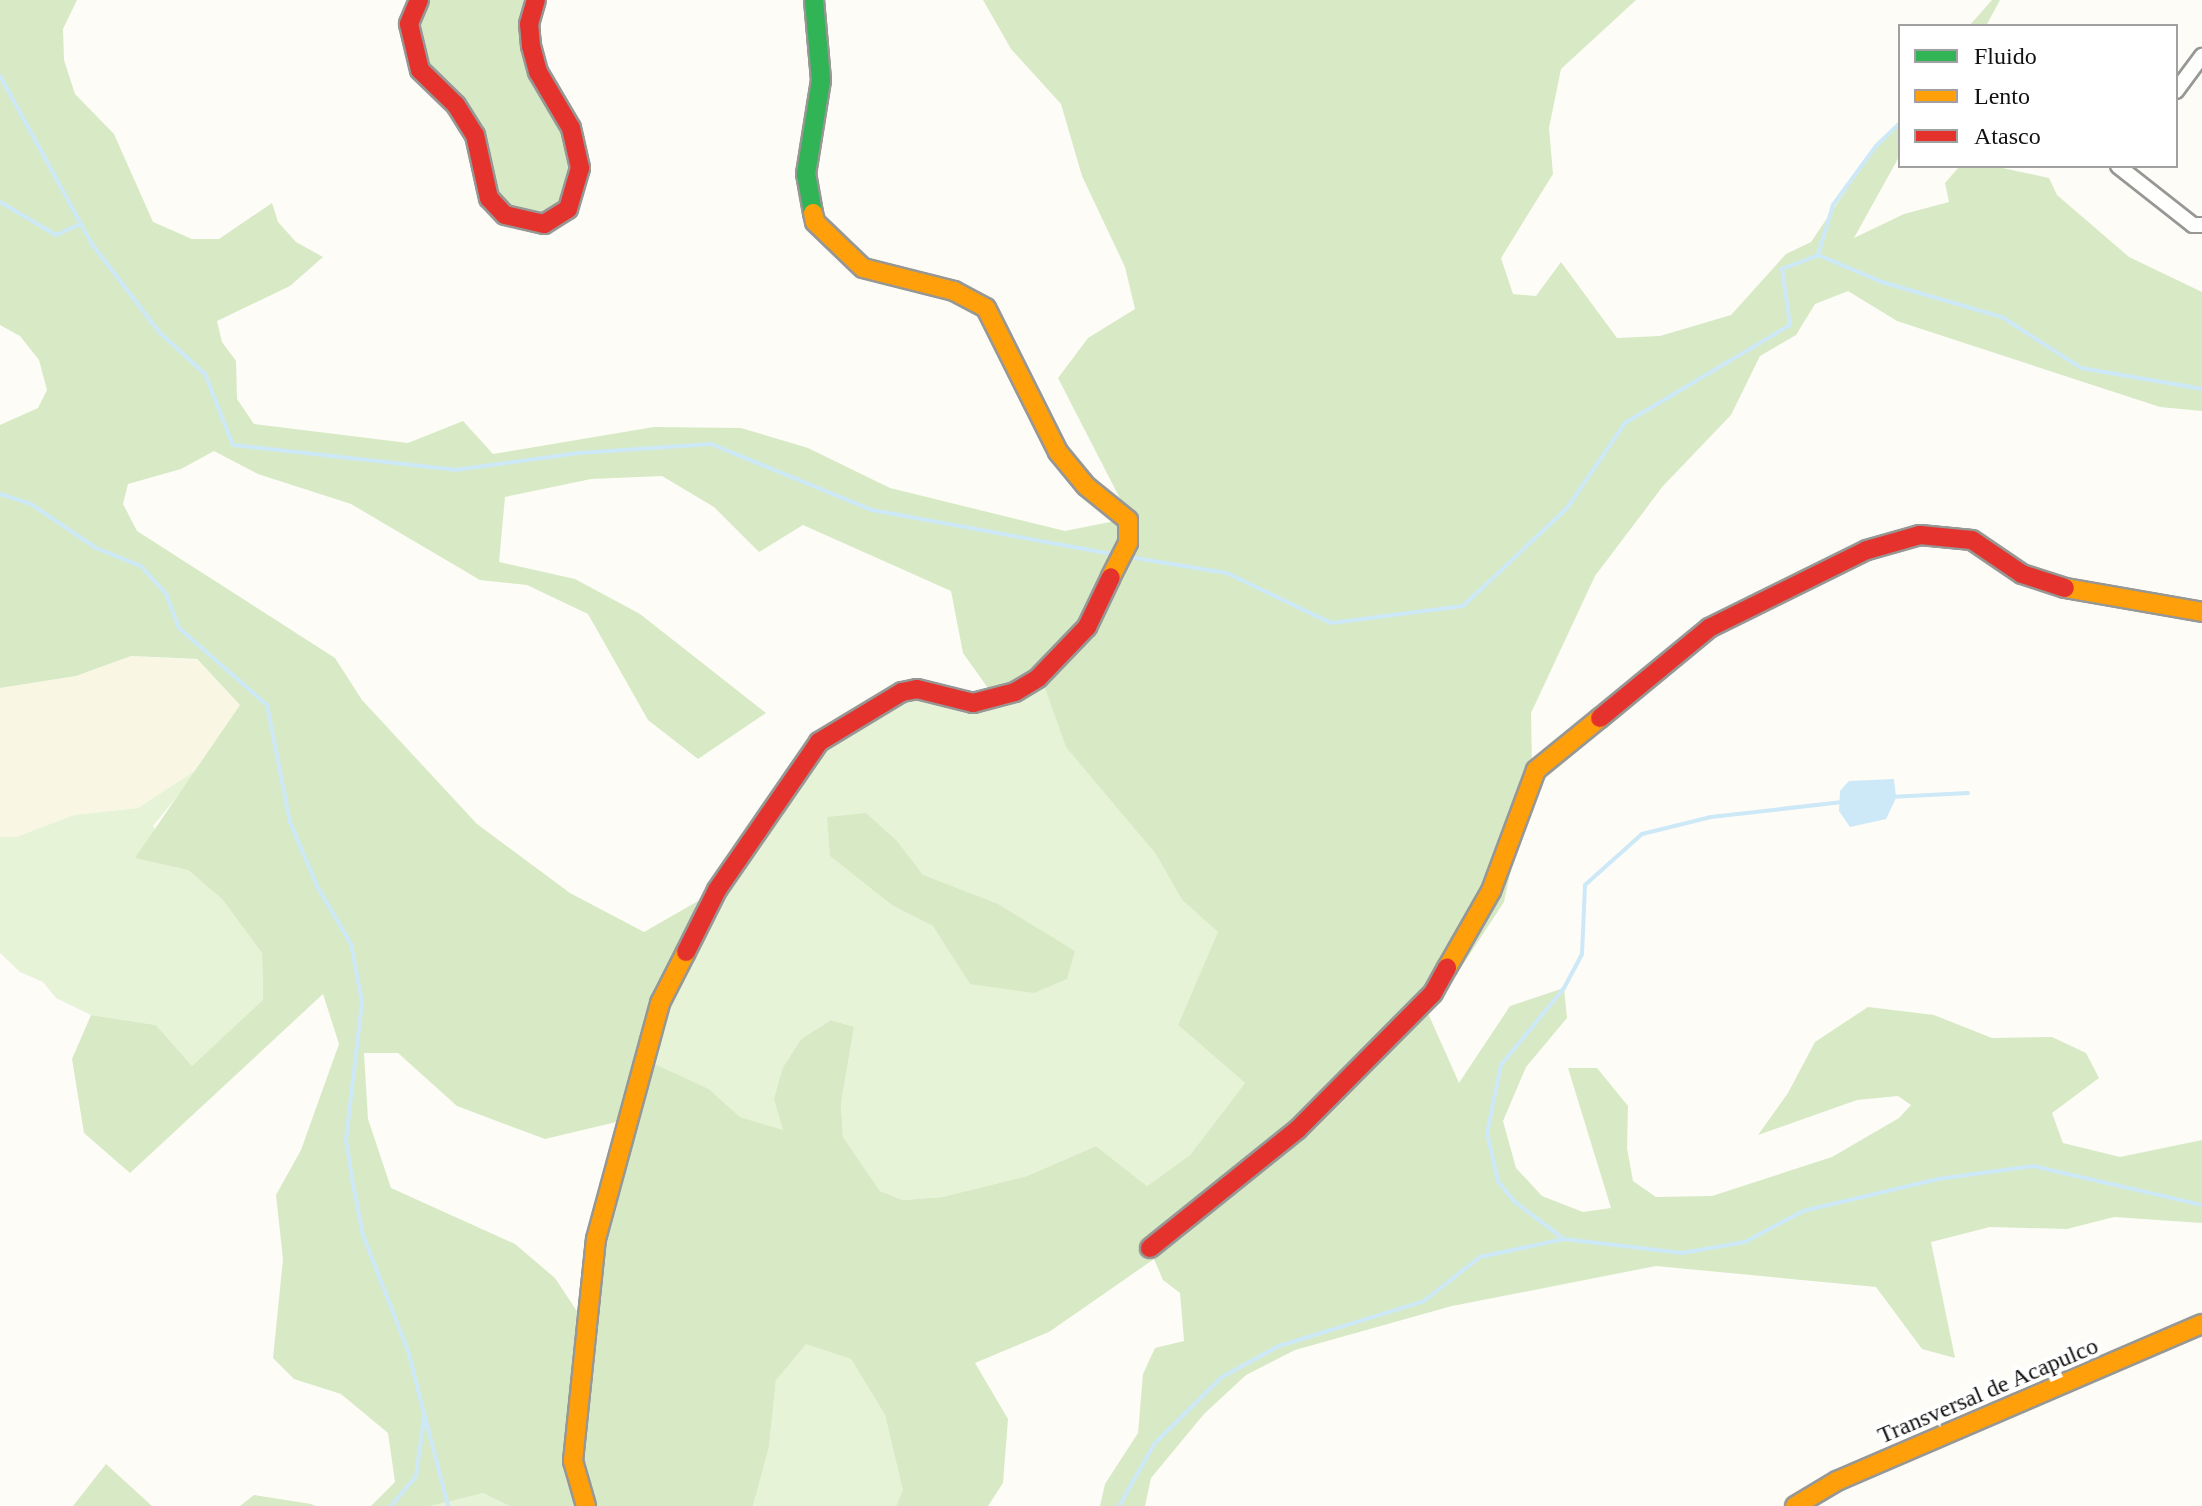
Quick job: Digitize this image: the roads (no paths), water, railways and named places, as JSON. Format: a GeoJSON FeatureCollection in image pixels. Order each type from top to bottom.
{"type":"FeatureCollection","features":[{"type":"Feature","properties":{"kind":"street"},"geometry":{"type":"LineString","coordinates":[[419,0],[409,24],[420,70],[456,105],[475,135],[489,198],[505,215],[530,224],[544,224],[568,209],[580,168],[571,128],[538,72],[531,46],[529,24],[536,0]]}},
{"type":"Feature","properties":{"kind":"street"},"geometry":{"type":"LineString","coordinates":[[586,1506],[573,1461],[596,1239],[660,1003],[717,890],[819,742],[902,692],[917,689],[973,703],[1015,692],[1038,678],[1087,627],[1128,543],[1128,520],[1122,510],[1086,486],[1058,452],[998,324],[986,308],[954,291],[863,268],[815,222],[806,174],[821,80],[814,0]]}},
{"type":"Feature","properties":{"kind":"street"},"geometry":{"type":"LineString","coordinates":[[2178,88],[2202,56]]}},
{"type":"Feature","properties":{"kind":"street"},"geometry":{"type":"LineString","coordinates":[[2121,168],[2193,225],[2202,225]]}},
{"type":"Feature","properties":{"kind":"street"},"geometry":{"type":"LineString","coordinates":[[1150,1248],[1297,1130],[1433,993],[1491,891],[1536,770],[1709,628],[1867,550],[1920,535],[1972,540],[2022,574],[2082,593],[2202,612]]}},
{"type":"Feature","properties":{"kind":"street","name":"Transversal de Acapulco"},"geometry":{"type":"LineString","coordinates":[[1795,1506],[1837,1481],[2202,1324]]}},
{"type":"Feature","properties":{"kind":"water"},"geometry":{"type":"Polygon","coordinates":[[[1894,779],[1896,798],[1886,819],[1850,827],[1839,811],[1840,791],[1849,781],[1894,779]]]}},
{"type":"Feature","properties":{"kind":"waterway"},"geometry":{"type":"LineString","coordinates":[[0,76],[92,244],[159,332],[205,374],[233,445],[455,470],[579,453],[711,444],[872,510],[1116,555]]}},
{"type":"Feature","properties":{"kind":"waterway"},"geometry":{"type":"LineString","coordinates":[[1818,255],[1833,205],[1876,146],[1898,125]]}},
{"type":"Feature","properties":{"kind":"waterway"},"geometry":{"type":"LineString","coordinates":[[0,202],[56,235],[81,224]]}},
{"type":"Feature","properties":{"kind":"waterway"},"geometry":{"type":"LineString","coordinates":[[1129,557],[1227,573],[1331,623],[1463,606],[1567,508],[1625,423],[1790,325],[1782,269],[1818,255],[1882,282],[2002,317],[2081,368],[2202,389]]}},
{"type":"Feature","properties":{"kind":"waterway"},"geometry":{"type":"LineString","coordinates":[[0,494],[31,504],[96,548],[141,566],[166,594],[179,628],[267,705],[290,822],[317,886],[351,944],[362,1002],[346,1140],[352,1179],[363,1235],[408,1351],[448,1506]]}},
{"type":"Feature","properties":{"kind":"waterway"},"geometry":{"type":"LineString","coordinates":[[1890,797],[1968,793]]}},
{"type":"Feature","properties":{"kind":"waterway"},"geometry":{"type":"LineString","coordinates":[[1564,1239],[1514,1201],[1498,1181],[1487,1133],[1501,1065],[1564,988],[1582,954],[1585,885],[1642,834],[1711,817],[1842,802]]}},
{"type":"Feature","properties":{"kind":"waterway"},"geometry":{"type":"LineString","coordinates":[[1119,1506],[1155,1443],[1222,1377],[1279,1346],[1424,1301],[1480,1257],[1564,1239],[1682,1253],[1745,1242],[1803,1211],[1938,1179],[2033,1166],[2202,1205]]}},
{"type":"Feature","properties":{"kind":"waterway"},"geometry":{"type":"LineString","coordinates":[[391,1506],[416,1476],[424,1418]]}}]}
